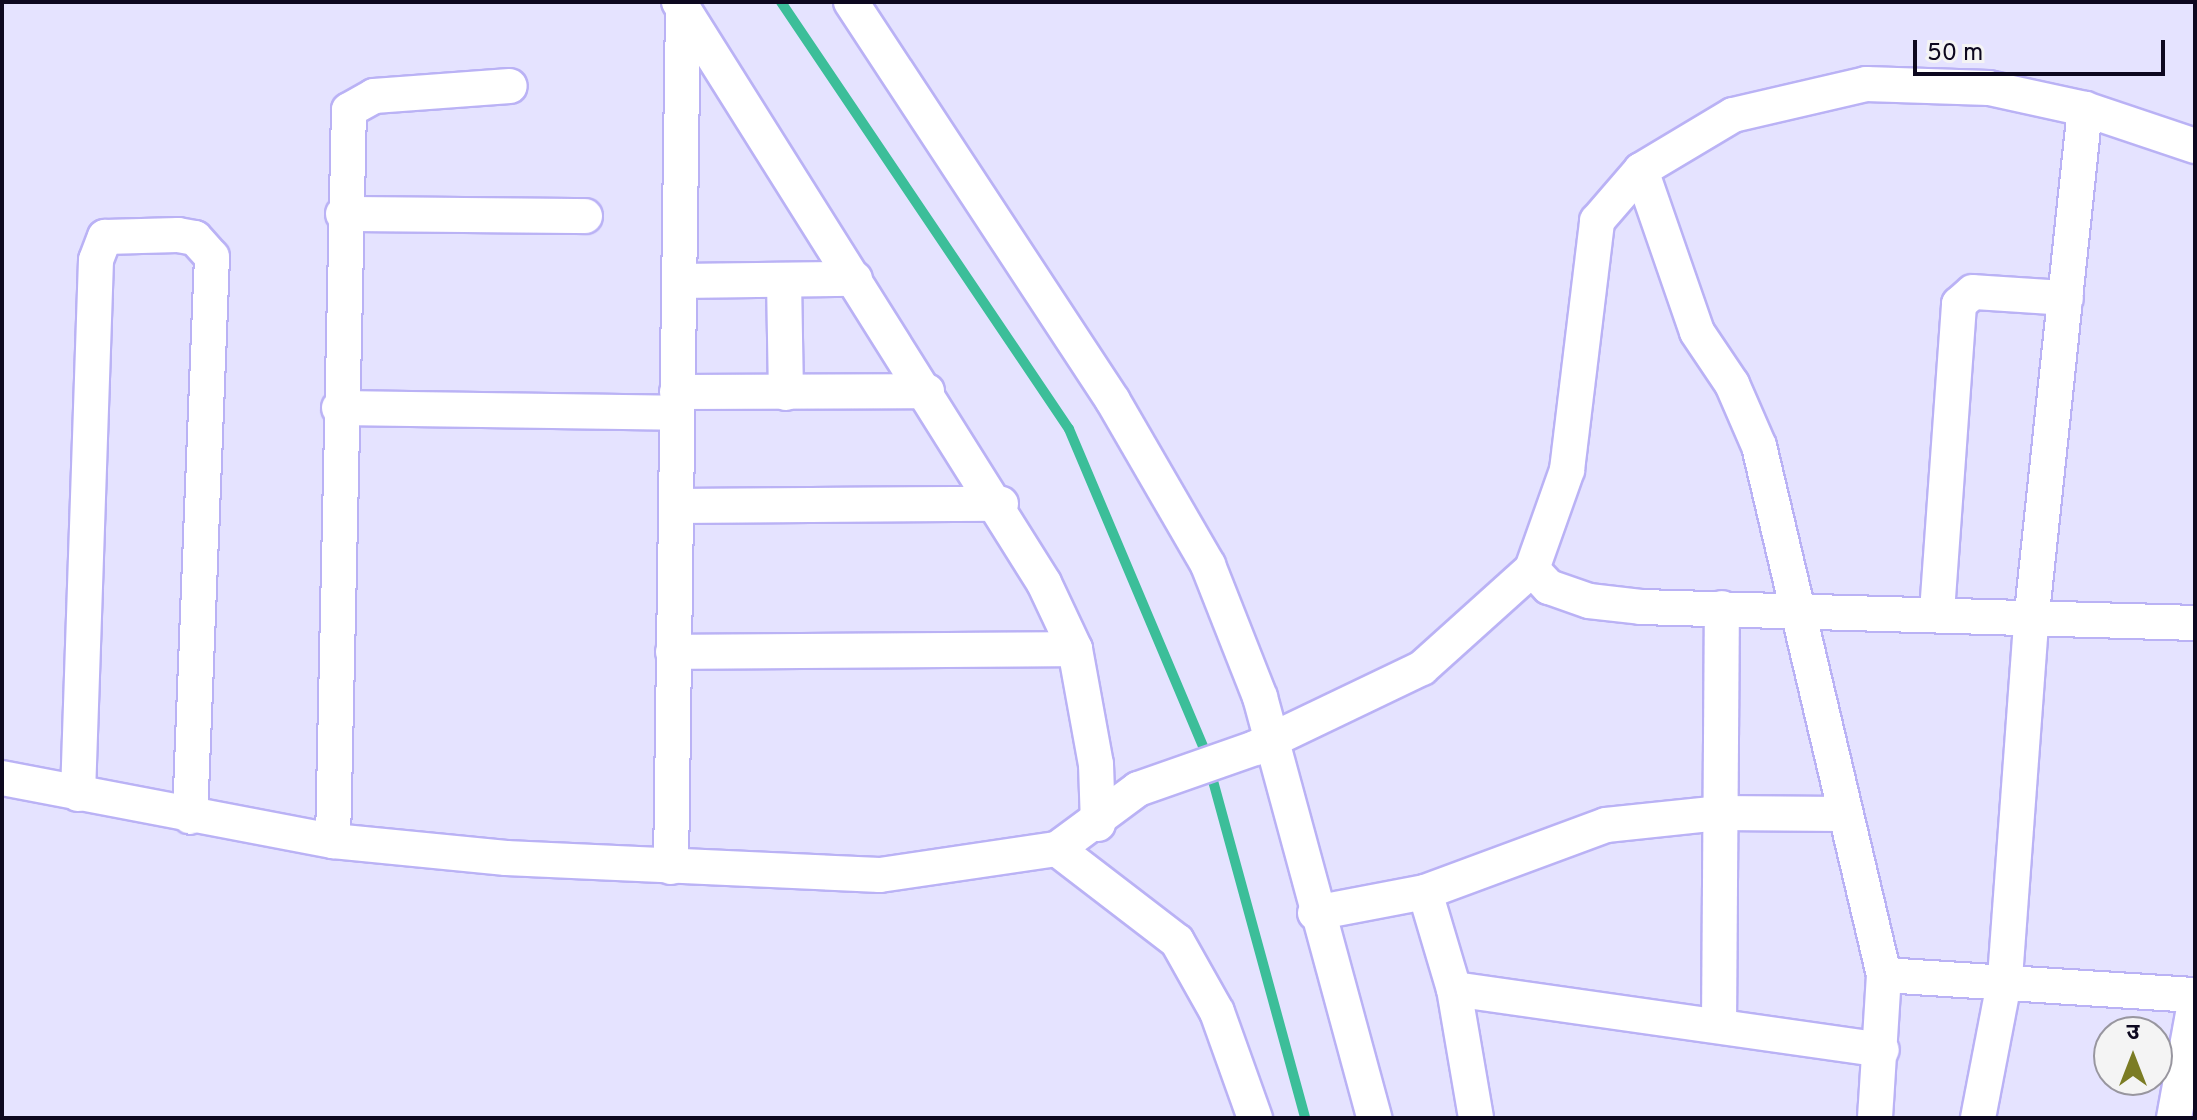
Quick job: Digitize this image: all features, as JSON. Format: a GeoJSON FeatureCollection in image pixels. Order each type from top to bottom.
{"type":"FeatureCollection","features":[{"type":"Feature","properties":{"kind":"street"},"geometry":{"type":"LineString","coordinates":[[851,2],[1113,401],[1208,565],[1315,913],[1374,1118]]}},
{"type":"Feature","properties":{"kind":"street"},"geometry":{"type":"LineString","coordinates":[[681,5],[1001,504],[1075,649],[1096,764],[1098,824]]}},
{"type":"Feature","properties":{"kind":"street"},"geometry":{"type":"LineString","coordinates":[[671,867],[681,5]]}},
{"type":"Feature","properties":{"kind":"street"},"geometry":{"type":"LineString","coordinates":[[2,779],[190,817],[333,841],[671,867],[880,875],[1057,849],[1098,824],[1138,789],[1263,744],[1422,668],[1532,569],[1567,470],[1597,221],[1641,170],[1733,115],[1866,84],[1989,88],[2085,109],[2195,146]]}},
{"type":"Feature","properties":{"kind":"street"},"geometry":{"type":"LineString","coordinates":[[333,841],[345,126],[356,101],[510,86]]}},
{"type":"Feature","properties":{"kind":"street"},"geometry":{"type":"LineString","coordinates":[[1978,1118],[2005,978],[2032,613],[2085,109]]}},
{"type":"Feature","properties":{"kind":"street"},"geometry":{"type":"LineString","coordinates":[[1641,170],[1697,332],[1732,384],[1759,446],[1799,610],[1841,814],[1884,975],[1882,1050],[1875,1118]]}},
{"type":"Feature","properties":{"kind":"street"},"geometry":{"type":"LineString","coordinates":[[343,214],[585,216]]}},
{"type":"Feature","properties":{"kind":"street"},"geometry":{"type":"LineString","coordinates":[[78,794],[96,260],[105,237],[119,233],[187,236],[212,257],[190,817]]}},
{"type":"Feature","properties":{"kind":"street"},"geometry":{"type":"LineString","coordinates":[[679,281],[855,279]]}},
{"type":"Feature","properties":{"kind":"street"},"geometry":{"type":"LineString","coordinates":[[784,280],[786,393]]}},
{"type":"Feature","properties":{"kind":"street"},"geometry":{"type":"LineString","coordinates":[[1937,612],[1959,304],[1973,292],[2066,298]]}},
{"type":"Feature","properties":{"kind":"street"},"geometry":{"type":"LineString","coordinates":[[339,408],[677,402],[786,393],[927,391]]}},
{"type":"Feature","properties":{"kind":"street"},"geometry":{"type":"LineString","coordinates":[[676,506],[1001,504]]}},
{"type":"Feature","properties":{"kind":"street"},"geometry":{"type":"LineString","coordinates":[[1532,569],[1549,587],[1589,601],[1722,608],[2032,613],[2195,623]]}},
{"type":"Feature","properties":{"kind":"street"},"geometry":{"type":"LineString","coordinates":[[1719,1026],[1722,608]]}},
{"type":"Feature","properties":{"kind":"street"},"geometry":{"type":"LineString","coordinates":[[673,652],[1075,649]]}},
{"type":"Feature","properties":{"kind":"street"},"geometry":{"type":"LineString","coordinates":[[1315,913],[1425,892],[1606,825],[1721,813],[1841,814]]}},
{"type":"Feature","properties":{"kind":"street"},"geometry":{"type":"LineString","coordinates":[[1057,849],[1177,941],[1217,1012],[1255,1118]]}},
{"type":"Feature","properties":{"kind":"street"},"geometry":{"type":"LineString","coordinates":[[1425,892],[1454,989],[1479,1116]]}},
{"type":"Feature","properties":{"kind":"street"},"geometry":{"type":"LineString","coordinates":[[1884,975],[2005,978],[2195,995]]}},
{"type":"Feature","properties":{"kind":"street"},"geometry":{"type":"LineString","coordinates":[[1454,989],[1882,1050]]}},
{"type":"Feature","properties":{"kind":"street"},"geometry":{"type":"LineString","coordinates":[[2174,1118],[2195,1002]]}},
{"type":"Feature","properties":{"kind":"waterway"},"geometry":{"type":"LineString","coordinates":[[781,2],[1069,429],[1204,748],[1305,1118]]}}]}
